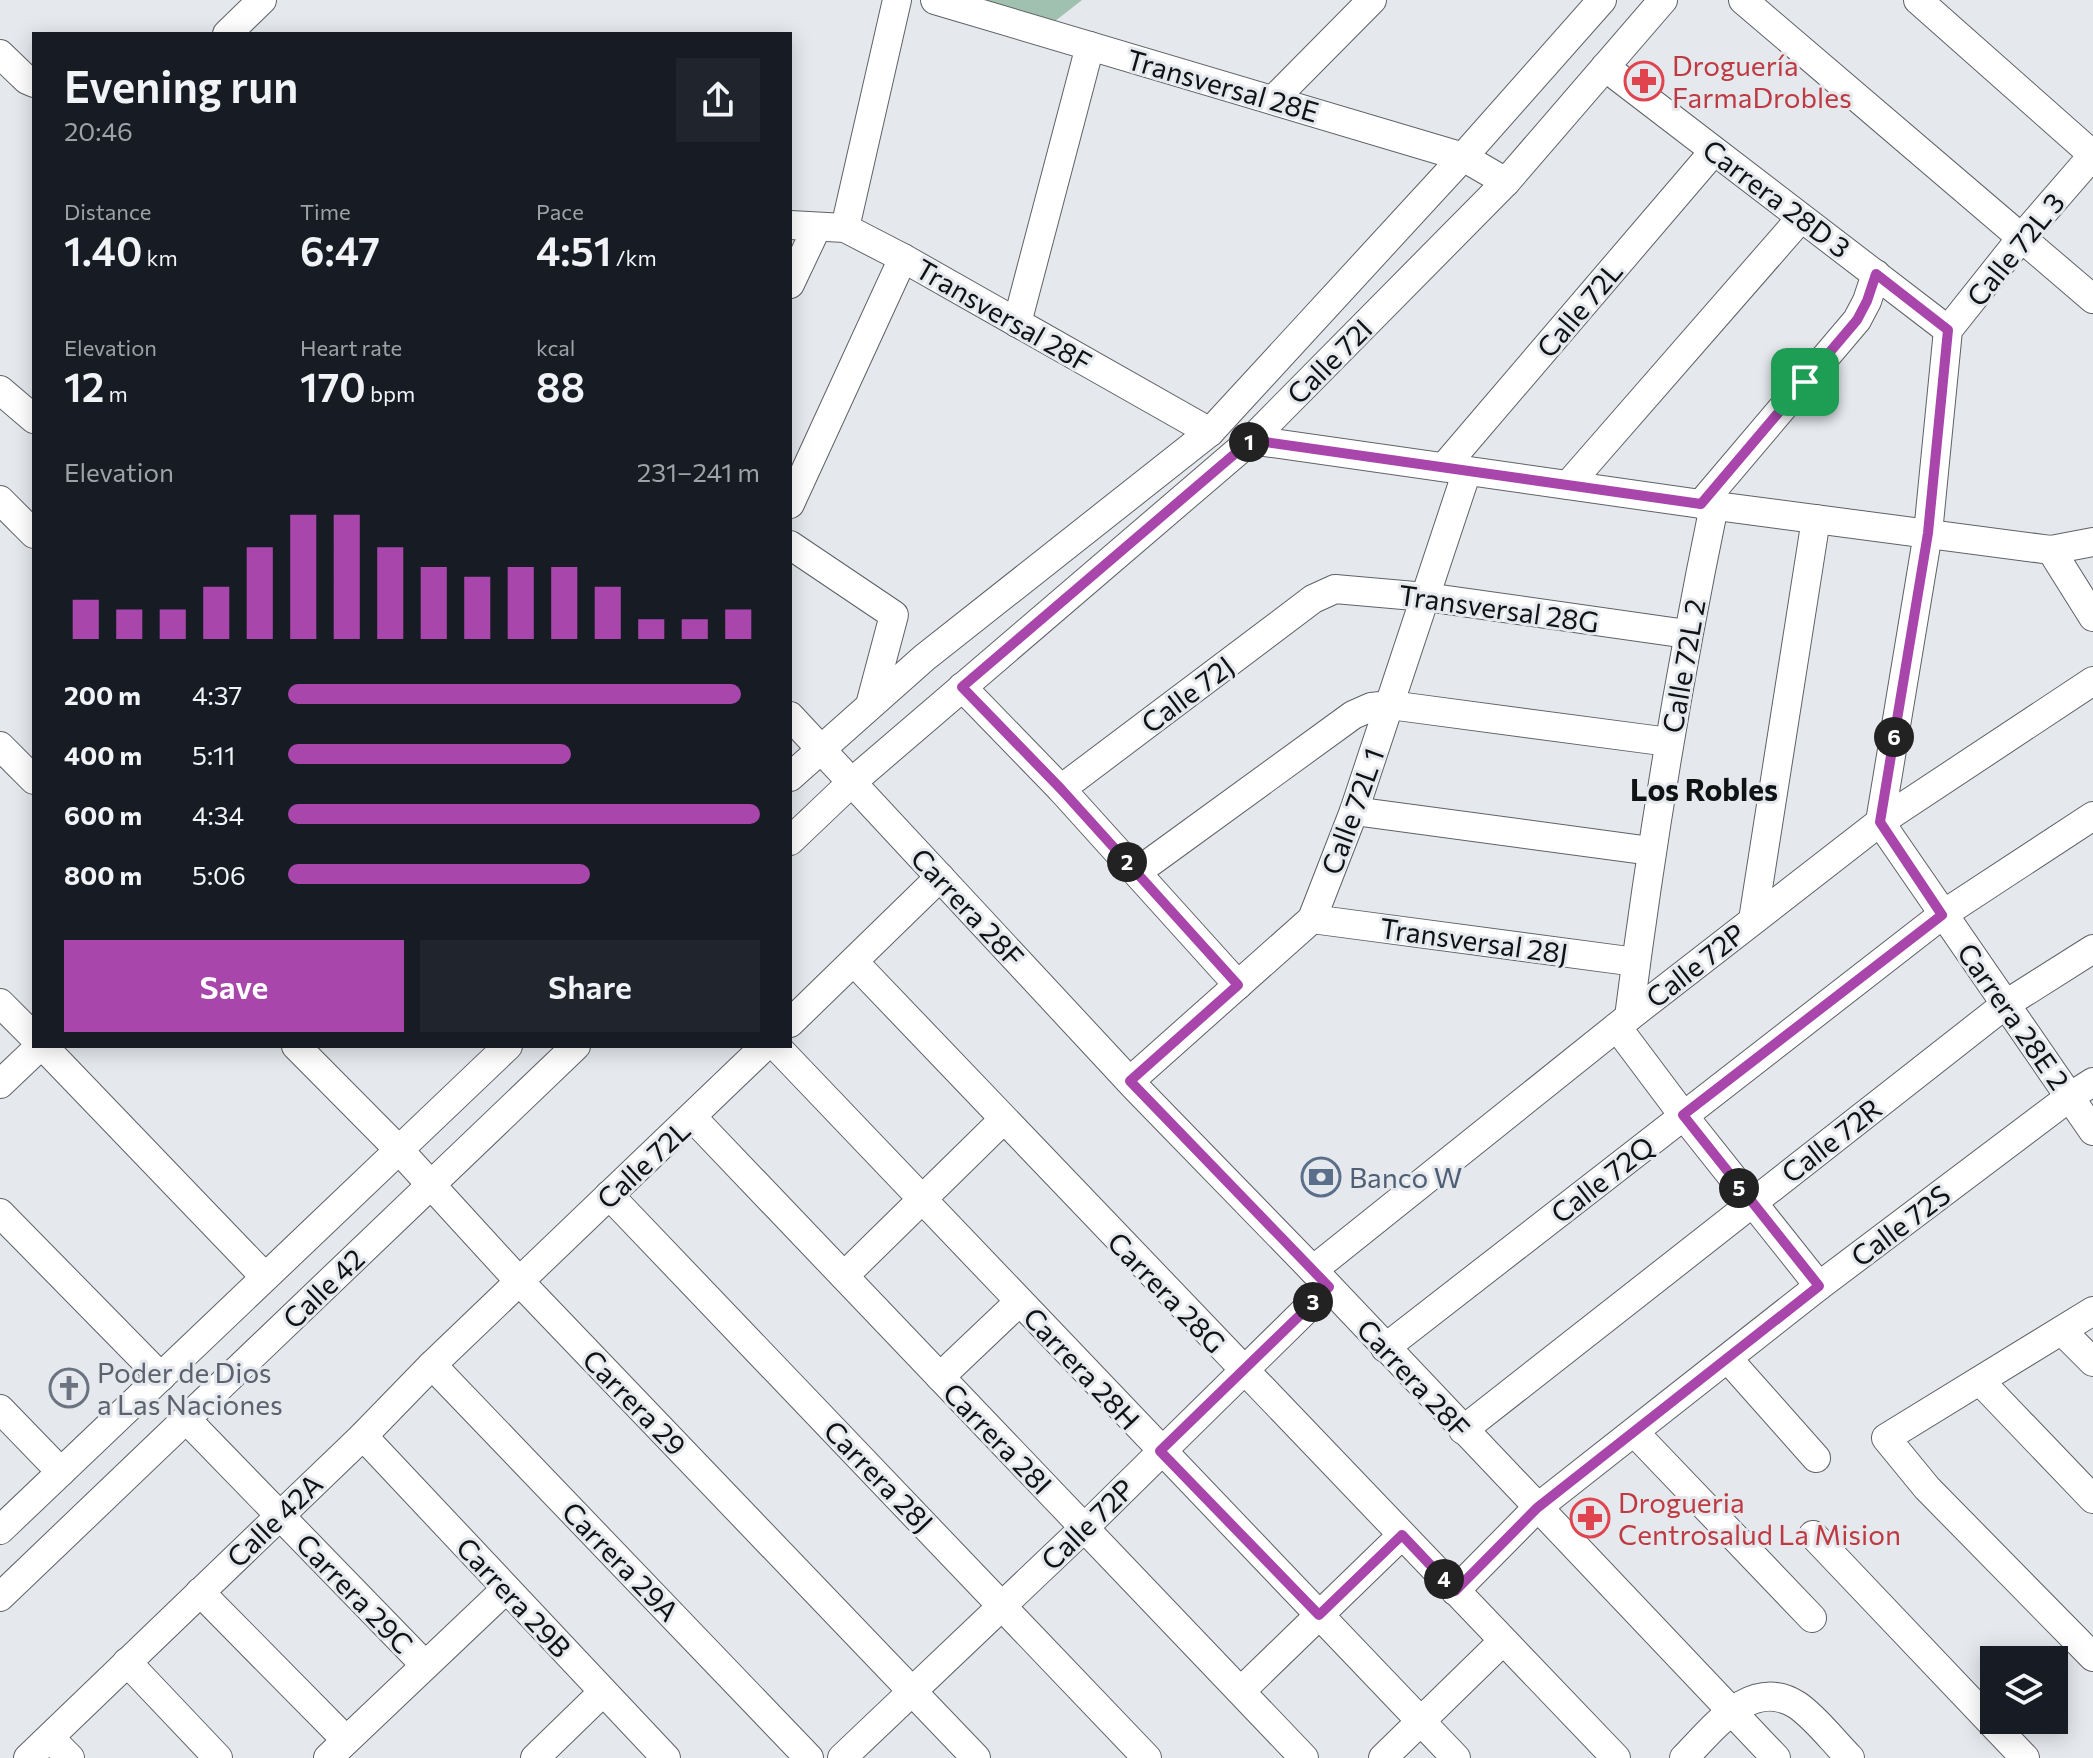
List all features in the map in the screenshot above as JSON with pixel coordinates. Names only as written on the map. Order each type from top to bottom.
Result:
[{"type":"street","points":[[229,32],[262,0]]},
{"type":"street","points":[[845,228],[897,0]]},
{"type":"street","name":"Transversal 28E","points":[[935,0],[1463,157],[1506,182]]},
{"type":"street","points":[[1273,100],[1372,0]]},
{"type":"street","name":"Calle 72I","points":[[852,782],[1251,440],[1506,182],[1663,0]]},
{"type":"street","points":[[1743,0],[2093,299]]},
{"type":"street","points":[[1918,0],[2093,155]]},
{"type":"street","name":"Calle 72I","points":[[820,749],[936,648],[1210,432],[1463,157],[1592,3]]},
{"type":"street","points":[[1017,323],[1090,46]]},
{"type":"street","points":[[0,54],[30,82]]},
{"type":"street","name":"Carrera 28D 3","points":[[1605,67],[1948,330]]},
{"type":"street","points":[[0,70],[30,82]]},
{"type":"street","name":"Calle 72L","points":[[1456,469],[1714,151]]},
{"type":"street","name":"Calle 72L 3","points":[[1880,822],[1928,533],[1948,330],[2093,155]]},
{"type":"street","points":[[1568,485],[1801,218]]},
{"type":"street","points":[[792,275],[803,226]]},
{"type":"street","name":"Transversal 28F","points":[[803,226],[845,228],[1210,432]]},
{"type":"street","points":[[792,500],[903,258]]},
{"type":"street","name":"Calle 72L 2","points":[[1623,1022],[1636,962],[1707,505],[1857,320],[1876,274]]},
{"type":"street","points":[[0,390],[32,417]]},
{"type":"street","points":[[1251,440],[2051,550],[2093,542]]},
{"type":"street","name":"Calle 72L 1","points":[[1130,1081],[1312,919],[1354,811],[1426,597],[1456,469]]},
{"type":"street","points":[[0,500],[32,532]]},
{"type":"street","points":[[1753,920],[1816,519]]},
{"type":"street","points":[[792,546],[894,615],[870,705]]},
{"type":"street","points":[[2051,550],[2093,617]]},
{"type":"street","name":"Transversal 28G","points":[[1313,599],[1335,589],[1426,597],[1687,634]]},
{"type":"street","name":"Calle 72J","points":[[1061,789],[1313,599]]},
{"type":"street","name":"Calle 72P","points":[[842,1758],[1244,1372],[1321,1278],[1623,1022],[1753,920],[1880,822],[2093,681]]},
{"type":"street","points":[[962,687],[1061,789],[1238,985]]},
{"type":"street","points":[[1137,872],[1353,715],[1371,707],[1390,705],[1669,742]]},
{"type":"street","name":"Carrera 28F","points":[[792,718],[1130,1081],[1776,1758]]},
{"type":"street","points":[[0,746],[32,778]]},
{"type":"street","points":[[792,775],[820,749]]},
{"type":"street","points":[[792,839],[852,782]]},
{"type":"street","points":[[1354,811],[1651,851]]},
{"type":"street","name":"Calle 72Q","points":[[1385,1348],[1942,915],[2093,816]]},
{"type":"street","name":"Carrera 28E 2","points":[[1880,822],[2006,1004],[2082,1089],[2093,1131]]},
{"type":"street","points":[[792,1021],[940,877]]},
{"type":"street","name":"Transversal 28J","points":[[1312,919],[1636,962]]},
{"type":"street","name":"Calle 72R","points":[[1463,1430],[2006,1004],[2093,949]]},
{"type":"street","name":"Carrera 28G","points":[[854,962],[1616,1758]]},
{"type":"street","points":[[0,1003],[32,1035]]},
{"type":"street","points":[[1623,1022],[1683,1115],[1819,1286]]},
{"type":"street","points":[[0,1084],[40,1048]]},
{"type":"street","points":[[44,1048],[265,1277]]},
{"type":"street","name":"Carrera 29","points":[[298,1048],[400,1151],[519,1281],[976,1758]]},
{"type":"street","name":"Calle 42","points":[[0,1530],[506,1048]]},
{"type":"street","name":"Calle 42","points":[[0,1597],[574,1048]]},
{"type":"street","name":"Calle 72L","points":[[519,1281],[763,1048]]},
{"type":"street","name":"Carrera 28H","points":[[778,1048],[1456,1758]]},
{"type":"street","name":"Calle 72S","points":[[1455,1591],[1537,1508],[1729,1360],[1819,1286],[2082,1089]]},
{"type":"street","name":"Carrera 28I","points":[[692,1117],[1242,1690],[1292,1754]]},
{"type":"street","points":[[844,1276],[1003,1120]]},
{"type":"street","name":"Carrera 28J","points":[[609,1195],[1147,1758]]},
{"type":"street","points":[[0,1213],[161,1377]]},
{"type":"street","name":"Calle 42A","points":[[28,1758],[60,1748],[127,1662],[363,1436],[519,1281]]},
{"type":"street","points":[[940,1377],[1019,1302]]},
{"type":"street","points":[[2093,1311],[1886,1438],[1927,1488],[2093,1657]]},
{"type":"street","points":[[2063,1332],[2093,1362]]},
{"type":"street","points":[[1729,1360],[1816,1458]]},
{"type":"street","name":"Carrera 29A","points":[[432,1365],[809,1758]]},
{"type":"street","points":[[1980,1381],[2093,1499]]},
{"type":"street","points":[[0,1409],[61,1472]]},
{"type":"street","name":"Carrera 29C","points":[[186,1419],[424,1664]]},
{"type":"street","points":[[1635,1433],[1812,1618]]},
{"type":"street","name":"Carrera 29B","points":[[363,1436],[666,1758]]},
{"type":"street","points":[[1242,1690],[1402,1535]]},
{"type":"street","points":[[1813,1535],[2025,1758]]},
{"type":"street","points":[[200,1592],[337,1749],[506,1589]]},
{"type":"street","points":[[1383,1758],[1503,1641]]},
{"type":"street","points":[[127,1662],[218,1758]]},
{"type":"street","points":[[535,1758],[603,1692]]},
{"type":"street","points":[[1684,1758],[1730,1712],[1754,1698],[1769,1696],[1798,1706],[1850,1758]]},
{"type":"green space","points":[[985,0],[1082,0],[1054,22]]},
{"type":"place","name":"Droguería FarmaDrobles","points":[[1644,81]]},
{"type":"place","name":"Banco W","points":[[1321,1177]]},
{"type":"place","name":"Poder de Dios a Las Naciones","points":[[69,1388]]},
{"type":"place","name":"Drogueria Centrosalud La Mision","points":[[1590,1518]]},
{"type":"district","name":"Los Robles","points":[[1704,788]]},
{"type":"route","points":[[1876,274],[1948,330],[1928,533],[1880,822],[1942,915],[1683,1115],[1819,1286],[1729,1360],[1537,1508],[1455,1591],[1402,1535],[1319,1615],[1160,1451],[1329,1287],[1130,1081],[1238,985],[1061,789],[962,687],[1251,440],[1701,504],[1805,382],[1857,320],[1876,274]]}]
